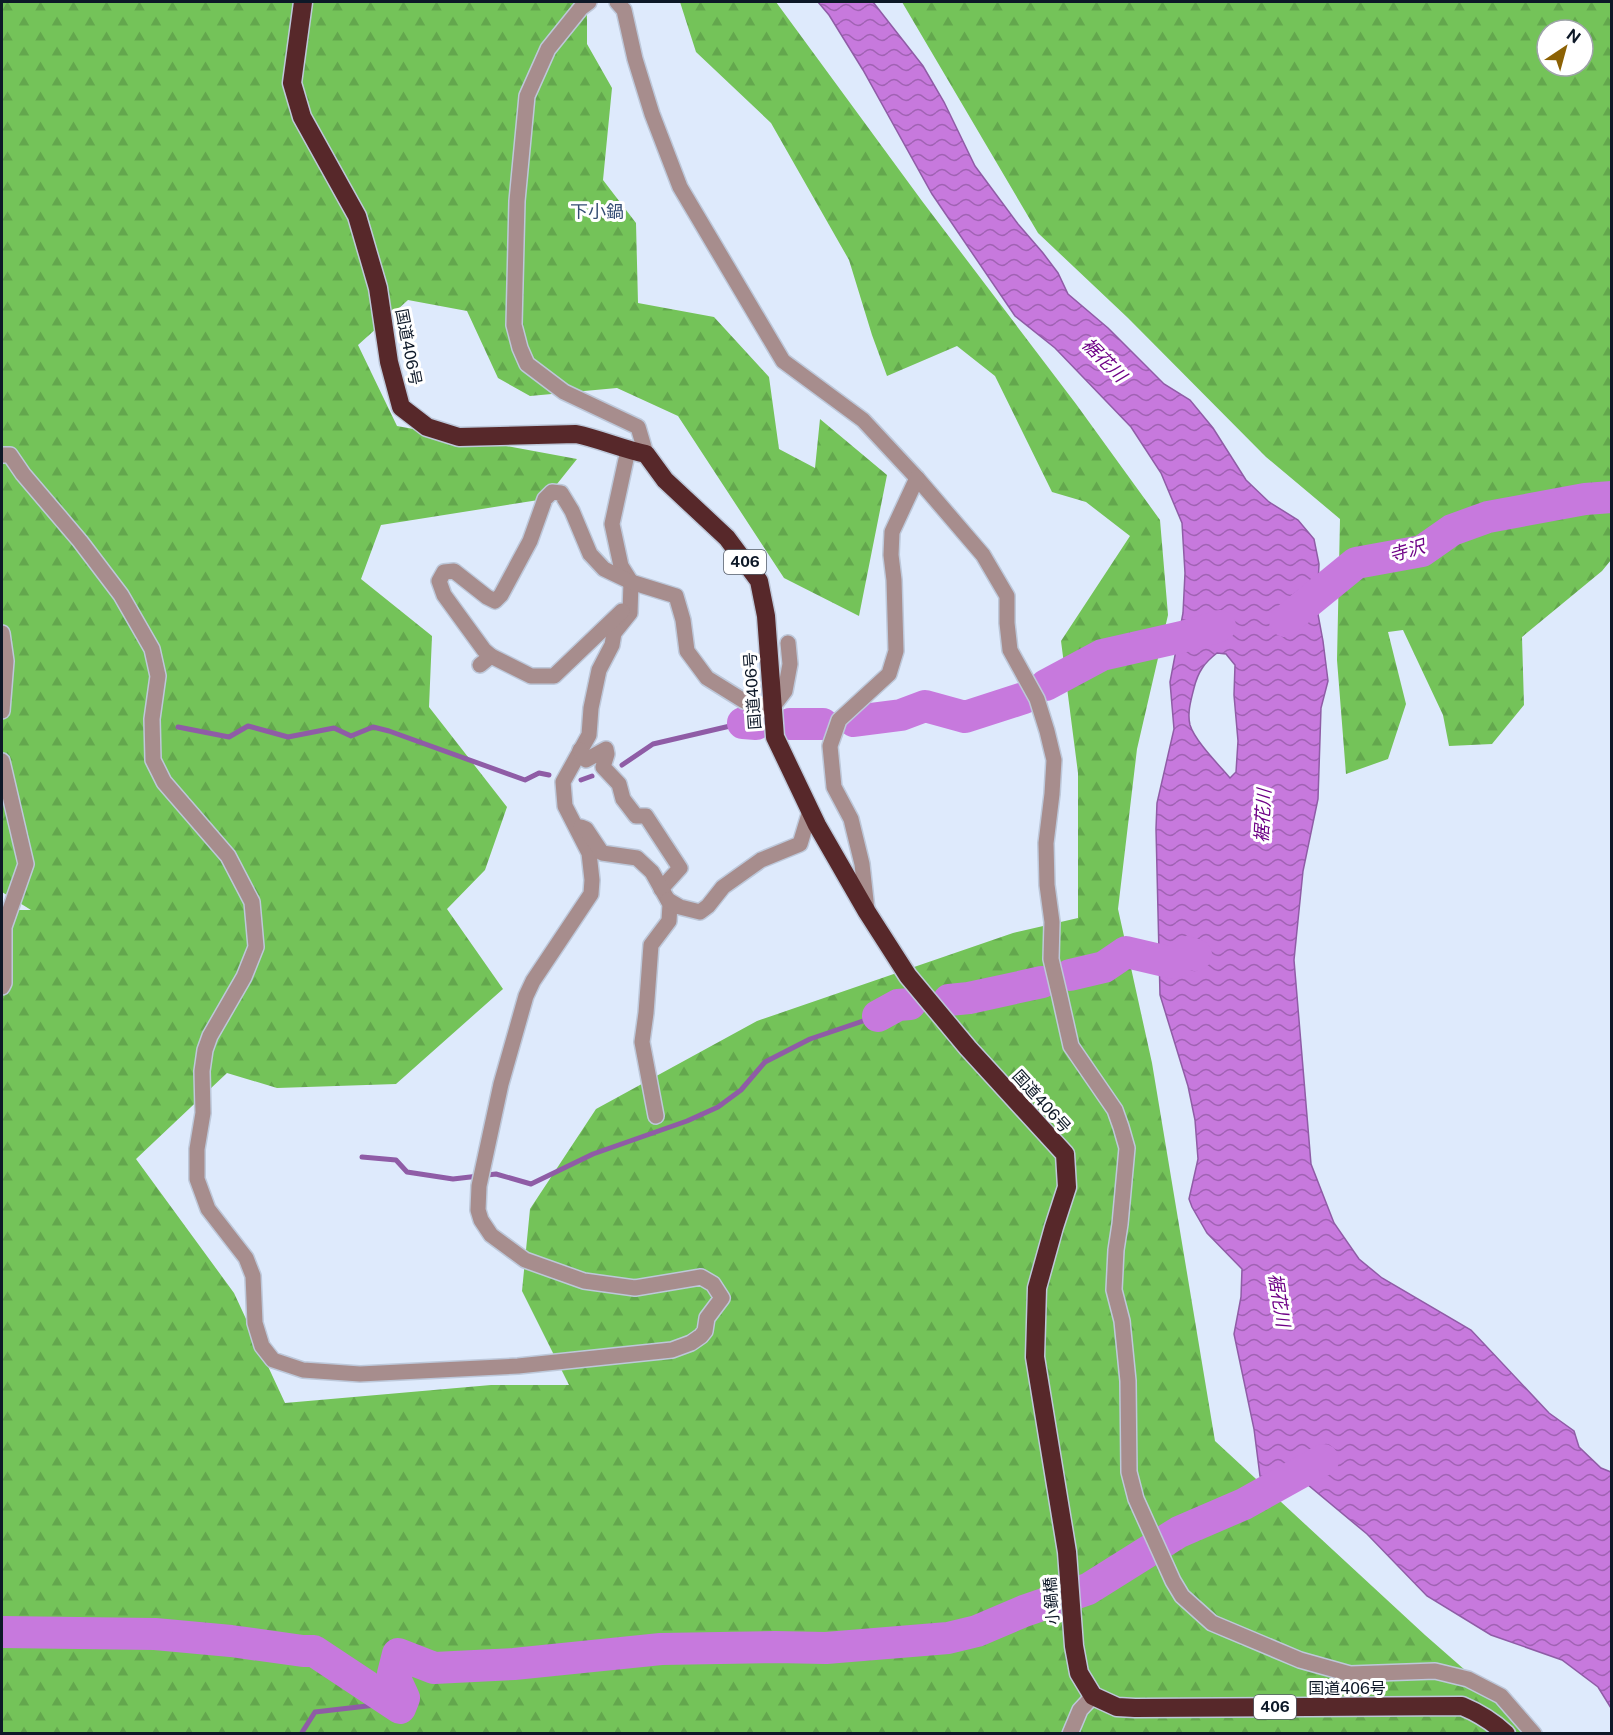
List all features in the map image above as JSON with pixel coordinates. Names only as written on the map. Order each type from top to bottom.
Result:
[{"type":"highway","name":"国道406号","points":[[303,2],[292,83],[302,117],[357,216],[378,288],[389,362],[401,407],[427,427],[459,437],[576,434],[637,452],[727,538],[759,581],[766,616],[775,737],[810,811],[867,912],[908,976],[968,1048],[1065,1154],[1067,1187],[1037,1288],[1035,1358],[1067,1552]]},
{"type":"highway","name":"小鍋橋","points":[[1067,1552],[1074,1646],[1079,1673],[1093,1696]]},
{"type":"highway","name":"国道406号","points":[[1093,1696],[1118,1707],[1136,1708],[1443,1708],[1462,1706],[1490,1720],[1506,1734]]},
{"type":"street","points":[[2,455],[10,455],[23,474],[80,541],[121,595],[152,649],[158,676],[152,719],[153,760],[164,782],[228,856],[252,902],[256,947],[244,977],[210,1036],[205,1050],[202,1071],[203,1113],[197,1149],[197,1179],[208,1209],[246,1258],[253,1276],[255,1323],[262,1347],[273,1360],[303,1370],[360,1374],[518,1366],[672,1350],[691,1343],[705,1331],[707,1318],[722,1298],[713,1284],[701,1277],[635,1288],[584,1281],[525,1260],[491,1235],[481,1220],[478,1210],[479,1186],[501,1084],[526,996],[533,981],[591,894],[589,853],[566,806],[562,782],[589,735],[591,708],[599,670],[612,645],[614,633],[630,613],[631,582],[621,566],[612,524],[637,452],[638,427],[564,392],[526,364],[513,325],[517,201],[526,96],[548,49],[581,8],[589,2]]},
{"type":"street","points":[[617,2],[624,10],[652,114],[680,187],[783,361],[863,420],[917,478],[983,555],[1007,596],[1010,650],[1037,699],[1054,760],[1046,843],[1047,885],[1052,922],[1051,958],[1071,1046],[1115,1110],[1127,1149],[1114,1290],[1122,1321],[1128,1381],[1130,1472],[1136,1499],[1173,1581],[1182,1596],[1212,1623],[1300,1660],[1350,1674],[1435,1671],[1468,1679],[1501,1696],[1534,1734]]},
{"type":"street","points":[[867,912],[862,864],[851,819],[834,787],[830,746],[839,720],[889,674],[896,651],[892,532],[917,478]]},
{"type":"street","points":[[630,603],[554,676],[531,676],[486,660],[484,650],[444,595],[439,581],[444,572],[454,571],[495,601],[501,595],[530,541],[545,499],[552,492],[561,493],[572,511],[590,554],[604,569],[631,582],[676,596],[683,620],[687,651],[707,678],[744,701],[772,708],[785,691],[790,664],[788,643]]},
{"type":"street","points":[[2,633],[6,661],[2,711]]},
{"type":"street","points":[[580,750],[586,760],[606,748],[607,754],[603,767],[619,784],[623,798],[636,816],[646,816],[680,868],[664,894]]},
{"type":"street","points":[[2,761],[26,864],[4,927],[4,983],[2,987]]},
{"type":"street","points":[[664,894],[680,907],[700,912],[708,906],[723,887],[761,860],[800,844],[810,811]]},
{"type":"street","points":[[573,822],[586,829],[602,853],[637,858],[652,872],[670,904],[669,921],[651,945],[642,1042],[656,1116]]},
{"type":"street","points":[[1070,1734],[1080,1710],[1093,1696]]},
{"type":"green space","points":[[2,2],[587,2],[587,44],[612,88],[603,180],[636,223],[638,303],[714,317],[769,377],[779,449],[815,468],[820,419],[887,475],[859,616],[784,578],[678,416],[617,388],[530,396],[498,378],[467,311],[408,300],[358,345],[397,426],[577,459],[545,499],[381,525],[361,579],[432,636],[429,707],[507,807],[485,870],[447,909],[503,989],[396,1084],[277,1088],[227,1073],[136,1159],[234,1293],[285,1403],[491,1385],[569,1385],[522,1291],[530,1209],[596,1109],[757,1021],[1013,933],[1078,918],[1078,773],[1061,641],[1130,536],[1086,502],[1052,492],[995,376],[957,346],[887,376],[849,260],[771,123],[696,52],[680,2],[776,2],[1160,520],[1168,615],[1137,749],[1118,909],[1152,1063],[1215,1441],[1425,1635],[1537,1733],[2,1733],[2,910],[31,910],[2,892]]},
{"type":"green space","points":[[902,2],[1611,2],[1611,560],[1602,571],[1522,637],[1524,705],[1492,744],[1449,746],[1443,715],[1403,630],[1388,632],[1406,704],[1388,759],[1346,774],[1337,660],[1340,519],[1266,457],[1128,318],[1038,233]]},
{"type":"water","name":"裾花川","points":[[818,2],[873,2],[923,66],[944,102],[975,166],[1058,273],[1068,294],[1108,328],[1164,384],[1190,400],[1213,428],[1246,480],[1269,502],[1298,520],[1314,539],[1319,564],[1317,609],[1328,681],[1321,708],[1318,799],[1303,871],[1294,960],[1311,1164],[1334,1223],[1359,1259],[1382,1278],[1471,1330],[1549,1413],[1574,1431],[1579,1447],[1601,1468],[1611,1472],[1611,1708],[1598,1687],[1562,1660],[1491,1635],[1427,1596],[1367,1534],[1308,1485],[1260,1476],[1254,1429],[1234,1334],[1241,1297],[1242,1269],[1207,1233],[1189,1199],[1198,1159],[1195,1120],[1188,1086],[1160,995],[1157,803],[1174,729],[1170,682],[1183,613],[1185,573],[1182,523],[1161,473],[1131,427],[1055,348],[1015,316],[932,194],[863,70],[829,15]],"holes":[[[1217,653],[1226,654],[1235,665],[1234,695],[1238,741],[1236,772],[1230,778],[1197,738],[1190,725],[1189,716],[1194,688],[1202,668]]]},
{"type":"waterway","name":"寺沢","points":[[1285,621],[1356,563],[1422,551],[1452,530],[1488,517],[1585,499],[1612,497]]},
{"type":"waterway","points":[[1046,685],[1102,655],[1220,626]]},
{"type":"waterway","points":[[854,721],[901,715],[925,706],[965,717],[1024,698]]},
{"type":"waterway","points":[[622,765],[653,744],[743,723]]},
{"type":"waterway","points":[[743,723],[756,724]]},
{"type":"waterway","points":[[790,724],[823,724]]},
{"type":"waterway","points":[[178,727],[229,737],[248,726],[288,737],[334,728],[351,736],[373,727],[525,780],[539,773],[549,775]]},
{"type":"waterway","points":[[581,780],[592,776]]},
{"type":"waterway","points":[[1070,975],[1104,967],[1126,952],[1173,963],[1187,952],[1196,955]]},
{"type":"waterway","points":[[949,1000],[969,998],[1042,982]]},
{"type":"waterway","points":[[878,1016],[898,1005],[910,1004]]},
{"type":"waterway","points":[[362,1157],[396,1160],[407,1172],[453,1179],[496,1174],[531,1184],[593,1154],[687,1121],[718,1107],[741,1090],[765,1062],[810,1039],[878,1016]]},
{"type":"waterway","points":[[2,1632],[155,1634],[314,1651],[400,1708],[404,1698],[393,1674],[398,1654],[434,1668],[514,1664],[661,1649],[826,1648],[948,1638],[977,1631],[1024,1611],[1088,1589],[1179,1532],[1244,1504],[1323,1460]]},
{"type":"waterway","points":[[301,1734],[315,1712],[393,1703]]},
{"type":"district","name":"下小鍋","points":[[597,212]]}]
